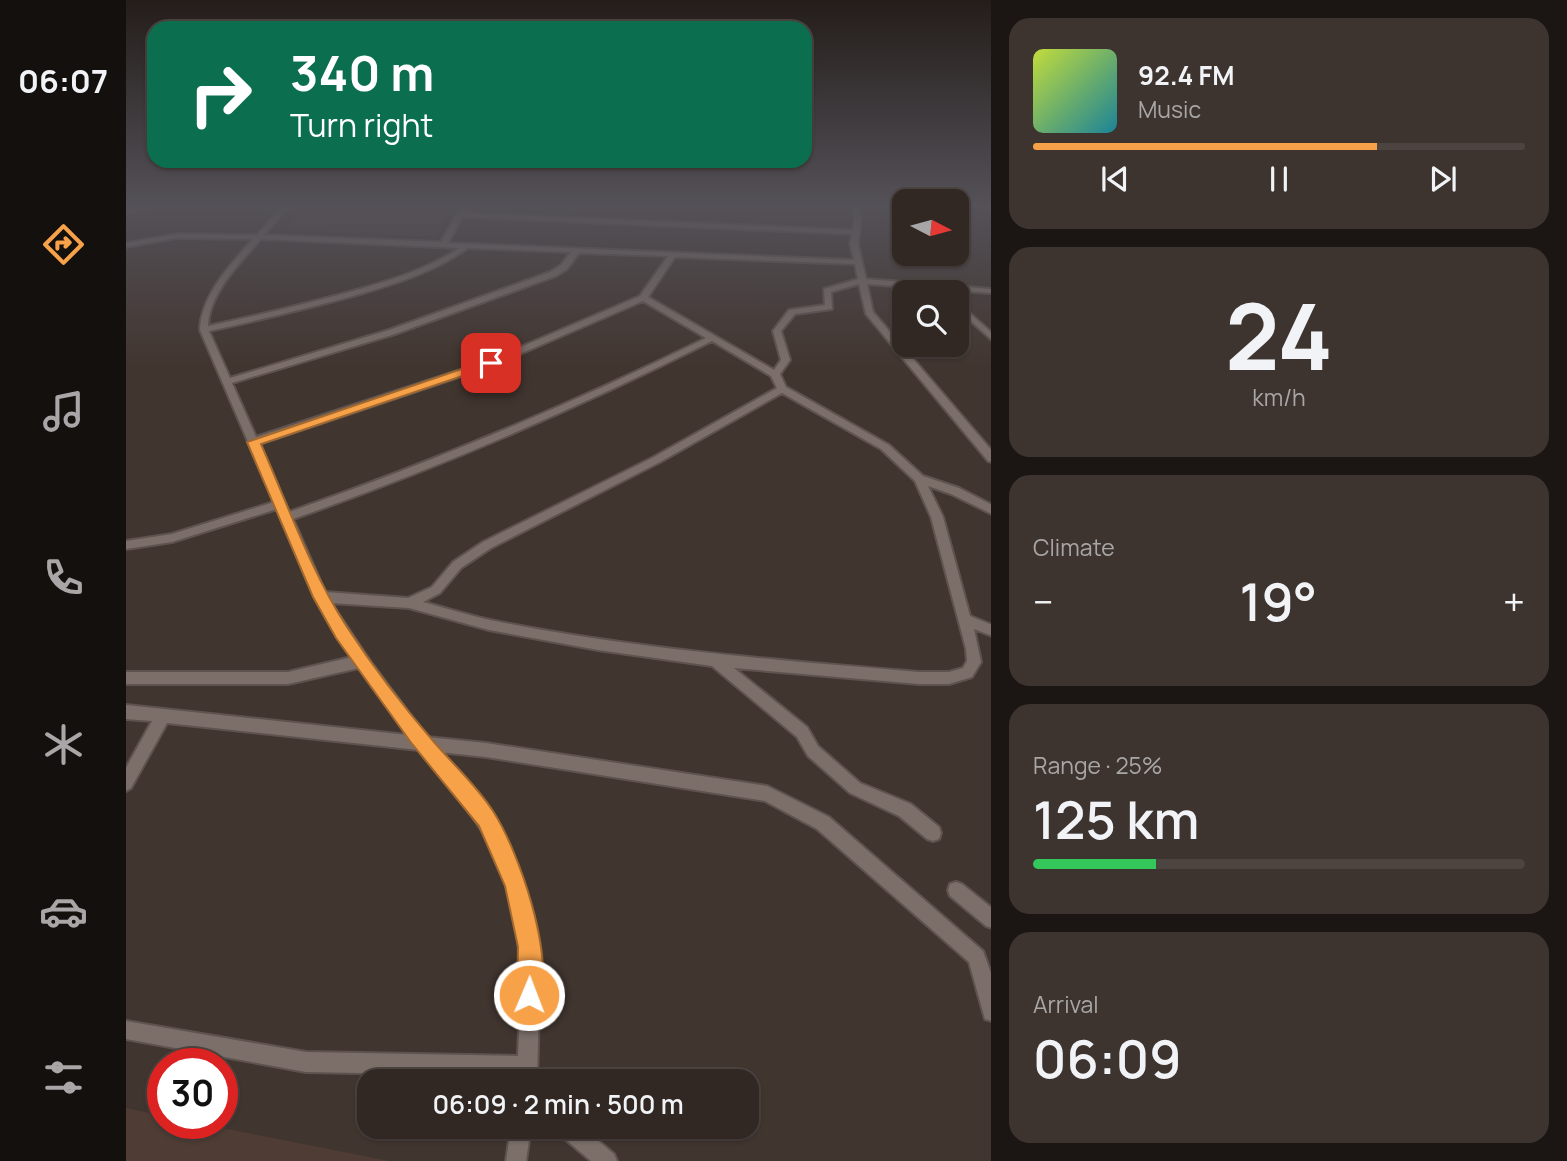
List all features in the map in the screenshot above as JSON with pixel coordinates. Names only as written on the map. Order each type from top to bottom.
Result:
[{"type":"street","points":[[245,258],[211,299],[201,321],[204,331],[321,597],[362,661],[423,744],[486,818],[516,885],[530,947],[528,1069]]},
{"type":"street","points":[[204,331],[411,274],[452,258]]},
{"type":"street","points":[[227,382],[468,306],[553,274],[564,267],[571,258]]},
{"type":"street","points":[[253,442],[491,363],[643,298],[670,258]]},
{"type":"street","points":[[770,258],[859,262]]},
{"type":"street","points":[[858,258],[865,303],[876,321],[894,339],[919,376],[991,459]]},
{"type":"street","points":[[775,374],[786,360],[777,331],[792,312],[829,307],[825,298],[827,291],[861,281],[892,284]]},
{"type":"street","points":[[969,291],[991,291]]},
{"type":"street","points":[[321,597],[409,603],[489,625],[715,661],[949,678],[967,673],[974,662],[966,620],[937,517],[919,480],[885,447],[782,389],[775,374],[643,298]]},
{"type":"street","points":[[969,316],[991,338]]},
{"type":"street","points":[[287,517],[516,432],[712,338]]},
{"type":"street","points":[[409,603],[436,590],[457,565],[487,545],[644,467],[782,389]]},
{"type":"street","points":[[919,480],[955,491],[991,510]]},
{"type":"street","points":[[126,545],[172,538],[281,504]]},
{"type":"street","points":[[966,620],[991,631]]},
{"type":"street","points":[[126,678],[288,678],[362,661]]},
{"type":"street","points":[[715,661],[802,732],[813,751],[855,789],[905,810],[933,833]]},
{"type":"street","points":[[126,712],[486,750],[766,794],[823,823],[977,957],[991,1012]]},
{"type":"street","points":[[126,783],[163,716]]},
{"type":"street","points":[[956,890],[991,919]]},
{"type":"street","points":[[126,1030],[306,1062],[436,1069]]},
{"type":"street","points":[[516,1161],[520,1139]]},
{"type":"street","points":[[580,1139],[607,1161]]},
{"type":"shaded area","points":[[126,1108],[147,1113],[147,1139],[238,1139],[238,1131],[389,1161],[126,1161]]},
{"type":"route","points":[[491,363],[253,442],[321,597],[342,633],[418,738],[486,818],[516,885],[530,947],[529,995]]}]
